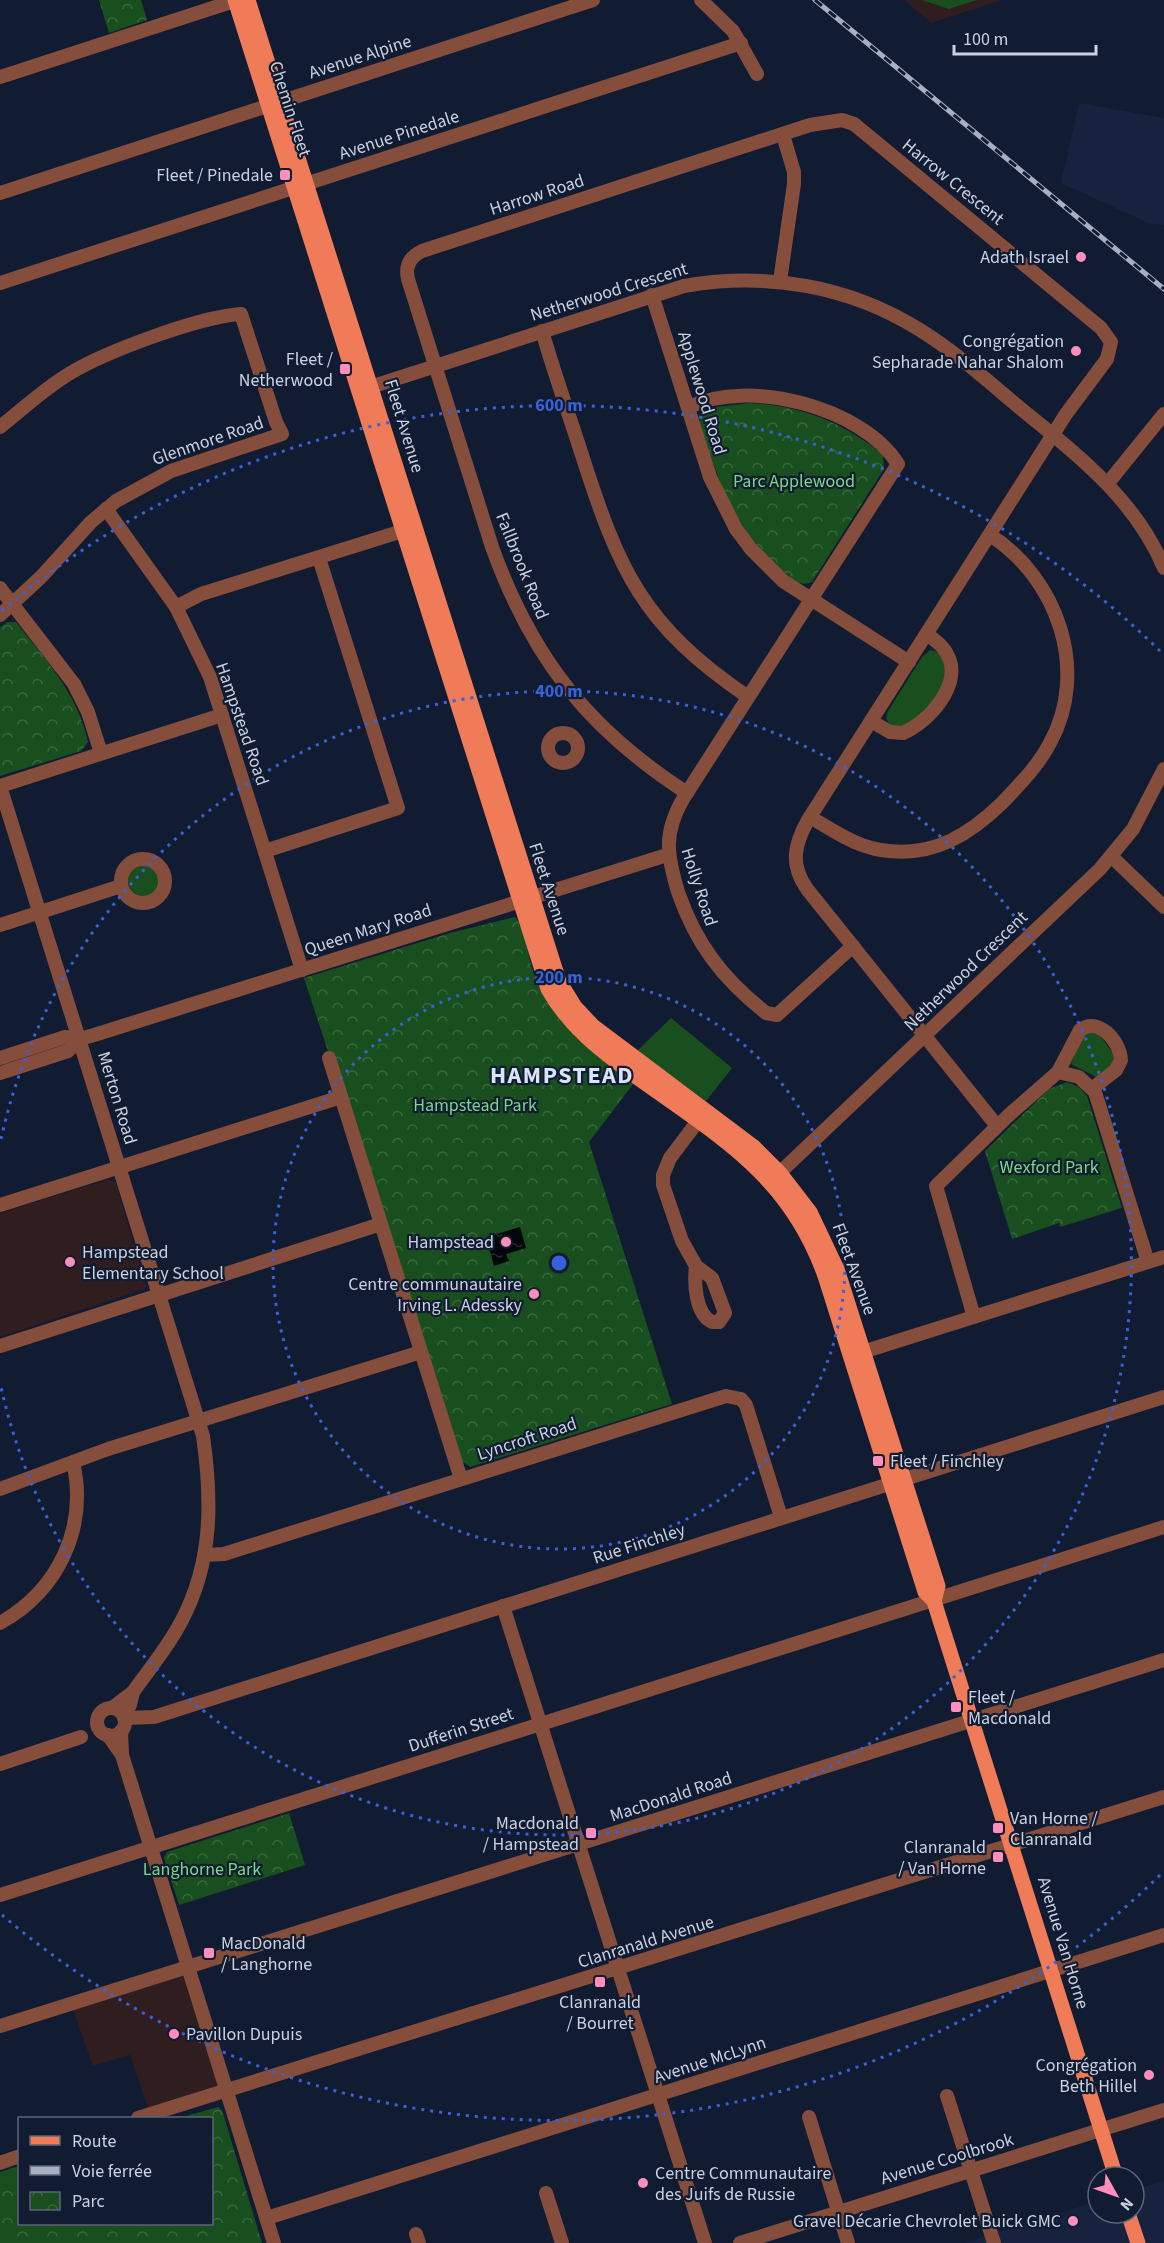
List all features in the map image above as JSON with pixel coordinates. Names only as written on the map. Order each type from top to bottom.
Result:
[{"type":"main road","name":"Chemin Fleet","points":[[235,0],[275,104]]},
{"type":"main road","name":"Chemin Fleet","points":[[248,0],[275,104],[313,228]]},
{"type":"main road","name":"Fleet Avenue","points":[[313,228],[525,899],[548,989],[564,1014],[590,1041],[702,1116],[776,1177],[815,1250],[857,1354],[897,1481],[925,1592],[934,1601],[972,1721]]},
{"type":"main road","name":"Avenue Van Horne","points":[[972,1721],[1112,2165]]},
{"type":"main road","points":[[1132,2225],[1138,2243]]},
{"type":"street","points":[[0,77],[235,0]]},
{"type":"street","name":"Avenue Alpine","points":[[0,193],[593,0]]},
{"type":"street","points":[[701,0],[722,19],[741,43],[757,74]]},
{"type":"street","name":"Avenue Pinedale","points":[[0,283],[741,43]]},
{"type":"street","name":"Harrow Crescent","points":[[783,135],[830,120],[842,120],[854,124],[1108,334],[1112,350],[1053,435],[810,817],[796,846],[797,872],[807,889],[997,1126]]},
{"type":"street","points":[[780,281],[794,178],[783,135]]},
{"type":"street","name":"Harrow Road","points":[[434,365],[408,279],[407,267],[417,253],[783,135]]},
{"type":"street","name":"Netherwood Crescent","points":[[365,389],[684,286],[720,281],[780,281],[844,295],[898,318],[941,344],[1053,435],[1108,483],[1147,533],[1164,568]]},
{"type":"street","name":"Applewood Road","points":[[652,295],[710,477],[736,529],[768,567],[811,599],[909,662]]},
{"type":"street","name":"Glenmore Road","points":[[0,427],[61,379],[96,359],[170,332],[241,314],[282,434],[171,471],[130,492],[106,509],[0,615]]},
{"type":"street","points":[[542,331],[605,528],[627,575],[648,607],[679,644],[706,668],[748,697]]},
{"type":"street","name":"Fallbrook Road","points":[[434,365],[507,590],[538,649],[574,698],[594,720],[642,762],[687,793]]},
{"type":"street","name":"Holly Road","points":[[689,407],[716,398],[755,397],[785,400],[841,418],[875,439],[891,454],[898,465],[687,793],[673,821],[668,855],[685,913],[699,942],[716,964],[765,1013],[777,1015],[853,945]]},
{"type":"street","points":[[1108,483],[1164,414]]},
{"type":"street","name":"Hampstead Road","points":[[106,509],[176,607],[203,661],[266,851],[302,970]]},
{"type":"street","points":[[176,607],[201,594],[409,529]]},
{"type":"street","points":[[810,817],[866,847],[902,852],[938,847],[971,830],[992,812],[1025,779],[1042,756],[1057,726],[1065,697],[1066,660],[1062,630],[1053,605],[1035,577],[1014,552],[990,535]]},
{"type":"street","points":[[266,851],[398,808],[319,558]]},
{"type":"street","points":[[0,588],[74,684],[88,712],[101,753]]},
{"type":"street","points":[[871,721],[890,732],[903,733],[934,709],[947,692],[952,673],[948,655],[927,634]]},
{"type":"street","points":[[0,786],[222,715]]},
{"type":"street","points":[[575,738],[594,720]]},
{"type":"street","name":"Netherwood Crescent","points":[[776,1177],[1111,856],[1138,821],[1164,769]]},
{"type":"street","name":"Merton Road","points":[[0,786],[200,1422],[210,1487],[204,1555],[192,1597],[182,1620],[134,1692],[130,1705],[113,1723]]},
{"type":"street","name":"Queen Mary Road","points":[[0,1058],[65,1037],[80,1039],[668,855]]},
{"type":"street","points":[[1111,856],[1164,907]]},
{"type":"street","points":[[0,925],[121,886]]},
{"type":"street","points":[[974,1317],[936,1186],[997,1126],[1058,1072],[1080,1030],[1085,1026],[1097,1025],[1118,1049],[1121,1060],[1116,1070],[1093,1088]]},
{"type":"street","name":"Queen Mary Road","points":[[0,1073],[68,1051],[80,1039]]},
{"type":"street","points":[[329,1058],[461,1479]]},
{"type":"street","points":[[1058,1072],[1079,1077],[1093,1088],[1148,1262]]},
{"type":"street","points":[[0,1205],[340,1097]]},
{"type":"street","points":[[696,1266],[682,1241],[663,1175],[670,1158],[702,1116]]},
{"type":"street","points":[[0,1346],[381,1224]]},
{"type":"street","points":[[857,1354],[1164,1257]]},
{"type":"street","points":[[0,1490],[73,1462],[421,1352]]},
{"type":"street","name":"Lyncroft Road","points":[[204,1555],[224,1554],[720,1397],[734,1396],[746,1405],[781,1517]]},
{"type":"street","name":"Rue Finchley","points":[[113,1723],[154,1718],[1164,1396]]},
{"type":"street","points":[[0,1623],[16,1613],[41,1591],[64,1557],[78,1506],[73,1462]]},
{"type":"street","name":"Dufferin Street","points":[[0,1895],[1164,1527]]},
{"type":"street","points":[[503,1606],[705,2243]]},
{"type":"street","name":"MacDonald Road","points":[[0,2026],[1164,1660]]},
{"type":"street","points":[[0,1764],[81,1737],[113,1723],[274,2243]]},
{"type":"street","name":"Clanranald Avenue","points":[[141,2117],[1164,1797]]},
{"type":"street","name":"Avenue McLynn","points":[[267,2218],[1164,1935]]},
{"type":"street","points":[[947,2096],[994,2243]]},
{"type":"street","name":"Avenue Coolbrook","points":[[740,2243],[1164,2110]]},
{"type":"street","points":[[809,2117],[848,2243]]},
{"type":"street","points":[[0,2163],[18,2157]]},
{"type":"street","points":[[546,2193],[562,2243]]},
{"type":"shaded area","points":[[904,0],[1002,0],[931,23]]},
{"type":"shaded area","points":[[1079,103],[1164,118],[1164,225],[1148,223],[1061,183]]},
{"type":"shaded area","name":"Hampstead Elementary School","points":[[109,1179],[116,1183],[147,1288],[0,1337],[0,1213]]},
{"type":"shaded area","points":[[189,1966],[227,2091],[150,2114],[130,2055],[93,2066],[71,2004]]},
{"type":"shaded area","points":[[1164,2181],[1164,2243],[964,2243],[1086,2205],[1086,2225],[1146,2225],[1146,2186]]},
{"type":"green space","points":[[99,0],[141,0],[147,20],[109,33]]},
{"type":"green space","points":[[922,0],[977,0],[949,9]]},
{"type":"green space","name":"Parc Applewood","points":[[750,403],[787,408],[821,418],[853,433],[883,455],[884,469],[812,582],[797,582],[768,558],[741,524],[714,465],[700,423],[701,416],[707,408]]},
{"type":"green space","points":[[8,622],[16,622],[59,678],[77,708],[88,742],[81,751],[0,776],[0,627]]},
{"type":"green space","points":[[930,650],[939,653],[944,661],[945,671],[940,689],[929,705],[904,728],[890,725],[886,718],[888,711],[922,657]]},
{"type":"green space","points":[[144,864],[156,868],[160,880],[156,892],[144,896],[132,892],[128,880],[132,868]]},
{"type":"green space","name":"Hampstead Park","points":[[515,917],[525,938],[536,979],[554,1011],[577,1037],[634,1083],[589,1142],[672,1404],[470,1467],[462,1461],[304,978],[450,933]]},
{"type":"green space","points":[[671,1018],[732,1068],[706,1101],[637,1051]]},
{"type":"green space","points":[[1085,1032],[1098,1033],[1115,1056],[1113,1065],[1096,1077],[1071,1064]]},
{"type":"green space","name":"Wexford Park","points":[[1067,1082],[1079,1087],[1087,1096],[1122,1208],[1060,1227],[1059,1223],[1012,1239],[985,1151],[1049,1089]]},
{"type":"green space","name":"Langhorne Park","points":[[289,1813],[305,1865],[179,1905],[164,1858],[167,1852]]},
{"type":"green space","points":[[218,2107],[222,2110],[262,2243],[0,2243],[0,2172],[18,2166],[18,2225],[213,2225],[213,2117],[183,2117]]},
{"type":"water","name":"Hampstead","points":[[520,1227],[526,1248],[506,1254],[509,1261],[494,1266],[486,1237]]},
{"type":"railway","points":[[815,0],[1164,289]]},
{"type":"place","name":"Fleet / Pinedale","points":[[285,175]]},
{"type":"place","name":"Adath Israel","points":[[1081,257]]},
{"type":"place","name":"Congrégation Sepharade Nahar Shalom","points":[[1076,351]]},
{"type":"place","name":"Fleet / Netherwood","points":[[345,369]]},
{"type":"place","name":"Hampstead","points":[[506,1242]]},
{"type":"place","name":"Hampstead Elementary School","points":[[70,1262]]},
{"type":"place","name":"Centre communautaire Irving L. Adessky","points":[[534,1294]]},
{"type":"place","name":"Fleet / Finchley","points":[[878,1461]]},
{"type":"place","name":"Fleet / Macdonald","points":[[956,1707]]},
{"type":"place","name":"Van Horne / Clanranald","points":[[998,1828]]},
{"type":"place","name":"Macdonald / Hampstead","points":[[591,1833]]},
{"type":"place","name":"Clanranald / Van Horne","points":[[998,1857]]},
{"type":"place","name":"MacDonald / Langhorne","points":[[209,1953]]},
{"type":"place","name":"Clanranald / Bourret","points":[[600,1982]]},
{"type":"place","name":"Pavillon Dupuis","points":[[174,2034]]},
{"type":"place","name":"Congrégation Beth Hillel","points":[[1149,2075]]},
{"type":"place","name":"Centre Communautaire des Juifs de Russie","points":[[643,2183]]},
{"type":"place","name":"Gravel Décarie Chevrolet Buick GMC","points":[[1073,2221]]},
{"type":"district","name":"HAMPSTEAD","points":[[562,1075]]}]
